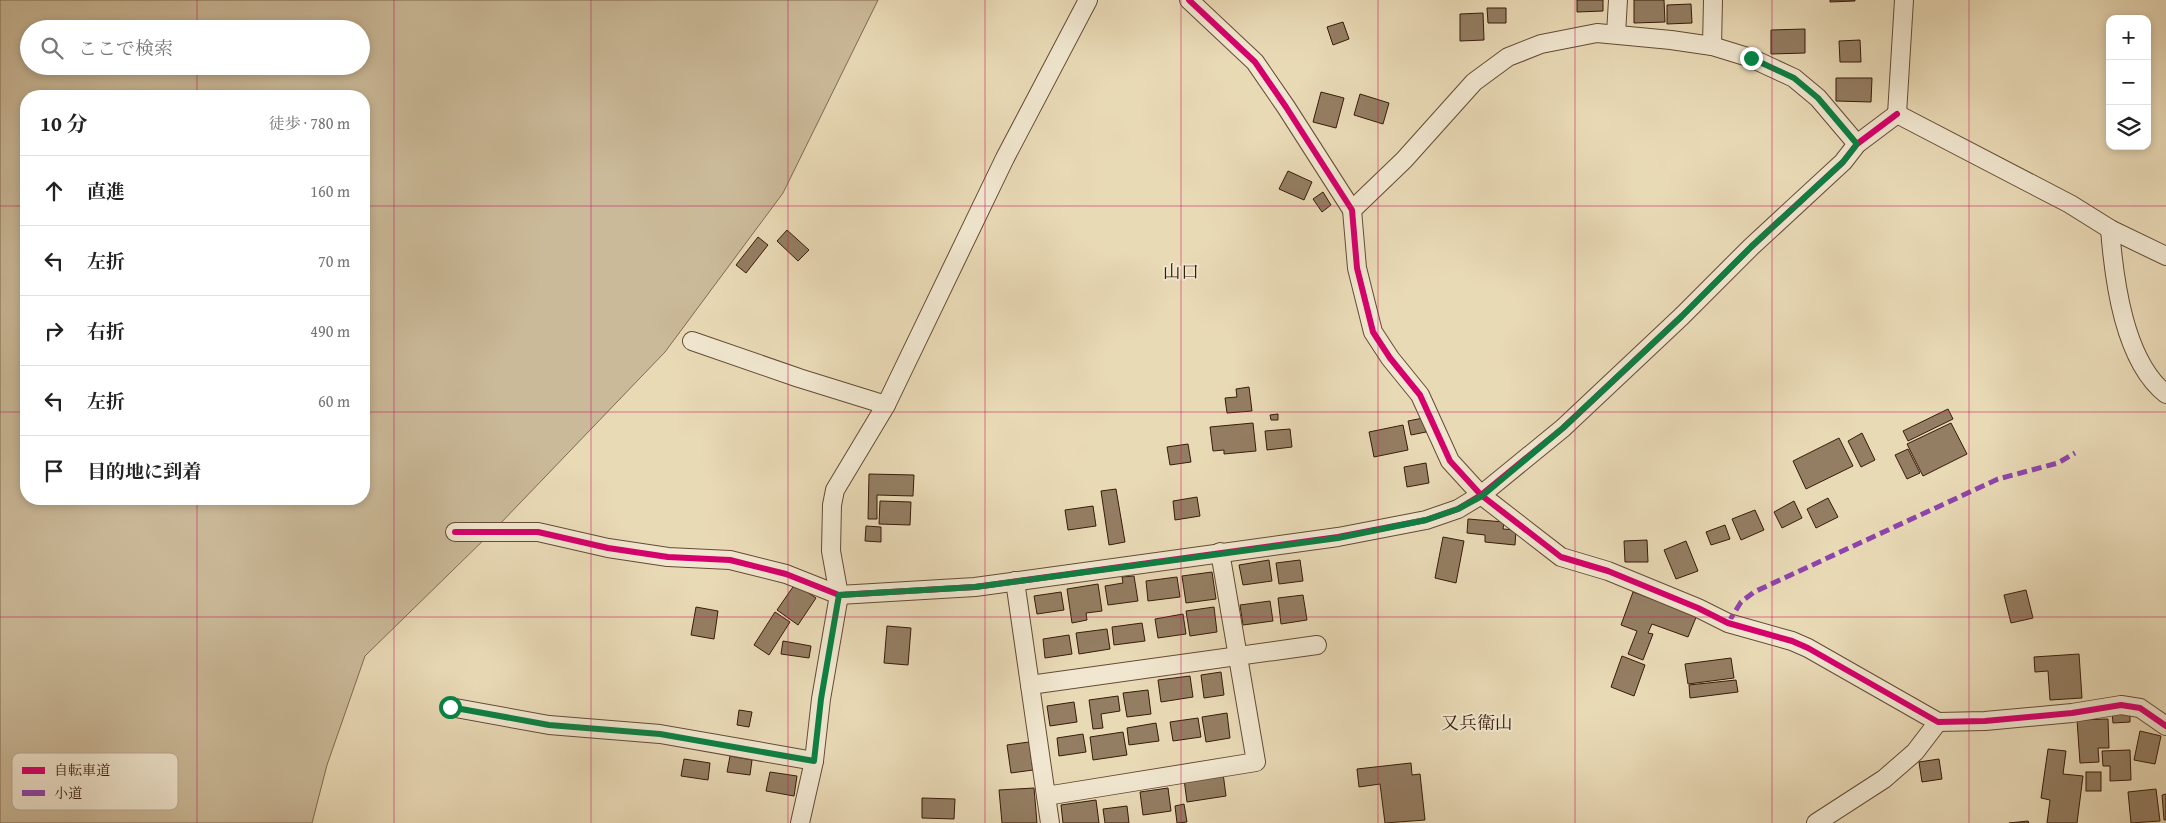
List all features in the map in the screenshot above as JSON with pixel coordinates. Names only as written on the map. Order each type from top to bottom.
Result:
[{"type":"street","points":[[800,823],[814,761],[821,699],[839,595],[831,551],[832,505],[835,490],[886,405],[1005,158],[1088,0]]},
{"type":"street","points":[[1189,0],[1255,62],[1352,210],[1357,268],[1373,332],[1390,358],[1420,395],[1450,460],[1482,496],[1561,557],[1608,571],[1698,608],[1728,623],[1792,641],[1808,648],[1938,722],[1985,721],[2072,713],[2121,705],[2140,708],[2166,726]]},
{"type":"street","points":[[1616,34],[1618,0]]},
{"type":"street","points":[[1712,46],[1713,0]]},
{"type":"street","points":[[455,532],[538,532],[608,548],[668,557],[730,560],[786,574],[839,595],[966,588],[1220,552],[1338,538],[1418,522],[1458,509],[1482,496],[1563,428],[1682,316],[1751,247],[1843,162],[1857,144],[1897,114],[1904,0]]},
{"type":"street","points":[[1352,210],[1404,160],[1474,82],[1508,57],[1541,44],[1596,33],[1712,46],[1751,58],[1794,78],[1818,98],[1857,144]]},
{"type":"street","points":[[1897,114],[2070,204],[2110,229],[2166,256]]},
{"type":"street","points":[[2110,229],[2112,256],[2129,340],[2139,361],[2166,394]]},
{"type":"street","points":[[692,341],[798,378],[886,405]]},
{"type":"street","points":[[1046,796],[1256,762],[1220,552]]},
{"type":"street","points":[[1015,581],[1050,823]]},
{"type":"street","points":[[1030,685],[1317,645]]},
{"type":"street","points":[[450,707],[549,725],[660,734],[814,761]]},
{"type":"street","points":[[1816,823],[1884,779],[1915,752],[1938,722]]},
{"type":"shaded area","points":[[0,0],[878,0],[783,193],[665,352],[496,528],[365,656],[327,765],[312,823],[0,823]]},
{"type":"building","points":[[1577,0],[1603,0],[1603,11],[1577,12]]},
{"type":"building","points":[[1634,0],[1664,0],[1665,22],[1634,23]]},
{"type":"building","points":[[1830,0],[1855,0],[1855,1],[1830,2]]},
{"type":"building","points":[[1691,4],[1692,23],[1667,24],[1667,5]]},
{"type":"building","points":[[1487,8],[1506,8],[1506,23],[1488,23]]},
{"type":"building","points":[[1483,13],[1484,40],[1460,41],[1460,14]]},
{"type":"building","points":[[1343,22],[1349,39],[1333,45],[1327,27]]},
{"type":"building","points":[[1805,29],[1805,53],[1771,54],[1771,30]]},
{"type":"building","points":[[1860,40],[1861,62],[1840,62],[1839,41]]},
{"type":"building","points":[[1836,78],[1872,78],[1871,102],[1836,101]]},
{"type":"building","points":[[1321,92],[1344,98],[1336,128],[1313,122]]},
{"type":"building","points":[[1360,94],[1389,103],[1383,124],[1354,115]]},
{"type":"building","points":[[1288,171],[1312,182],[1304,200],[1279,189]]},
{"type":"building","points":[[1323,192],[1331,205],[1322,212],[1313,199]]},
{"type":"building","points":[[787,230],[809,250],[798,261],[777,241]]},
{"type":"building","points":[[758,237],[768,245],[746,273],[736,265]]},
{"type":"building","points":[[1249,387],[1252,411],[1227,413],[1225,398],[1237,397],[1236,389]]},
{"type":"building","points":[[1948,409],[1953,419],[1908,441],[1903,431]]},
{"type":"building","points":[[1278,414],[1278,420],[1271,420],[1270,415]]},
{"type":"building","points":[[1423,418],[1426,432],[1411,435],[1408,421]]},
{"type":"building","points":[[1253,423],[1256,451],[1224,454],[1224,450],[1213,451],[1210,427]]},
{"type":"building","points":[[1951,423],[1967,454],[1923,476],[1907,444]]},
{"type":"building","points":[[1403,425],[1408,450],[1374,457],[1369,432]]},
{"type":"building","points":[[1290,429],[1292,447],[1267,450],[1265,431]]},
{"type":"building","points":[[1862,433],[1875,460],[1861,467],[1848,441]]},
{"type":"building","points":[[1839,438],[1853,466],[1806,489],[1793,461]]},
{"type":"building","points":[[1188,444],[1191,462],[1170,465],[1167,447]]},
{"type":"building","points":[[1908,449],[1920,473],[1907,479],[1895,455]]},
{"type":"building","points":[[1426,463],[1429,483],[1407,487],[1404,467]]},
{"type":"building","points":[[869,474],[914,475],[913,496],[877,495],[877,519],[868,519]]},
{"type":"building","points":[[1116,489],[1125,542],[1109,545],[1101,491]]},
{"type":"building","points":[[1197,497],[1200,516],[1175,520],[1173,501]]},
{"type":"building","points":[[1828,498],[1838,517],[1816,528],[1807,509]]},
{"type":"building","points":[[880,501],[911,502],[910,525],[879,524]]},
{"type":"building","points":[[1794,501],[1802,518],[1782,528],[1774,512]]},
{"type":"building","points":[[1093,506],[1096,526],[1068,530],[1065,510]]},
{"type":"building","points":[[1755,510],[1764,530],[1741,540],[1732,519]]},
{"type":"building","points":[[1468,519],[1504,522],[1503,529],[1516,530],[1515,545],[1485,542],[1485,535],[1467,533]]},
{"type":"building","points":[[1725,525],[1730,539],[1711,545],[1706,532]]},
{"type":"building","points":[[866,526],[881,527],[881,542],[865,541]]},
{"type":"building","points":[[1443,537],[1464,541],[1456,583],[1435,578]]},
{"type":"building","points":[[1647,540],[1648,562],[1625,562],[1624,541]]},
{"type":"building","points":[[1686,541],[1698,571],[1676,579],[1664,550]]},
{"type":"building","points":[[1269,560],[1272,581],[1243,585],[1239,565]]},
{"type":"building","points":[[1300,560],[1303,581],[1279,584],[1276,563]]},
{"type":"building","points":[[1212,572],[1216,599],[1186,603],[1182,576]]},
{"type":"building","points":[[1134,576],[1138,601],[1108,605],[1105,586],[1123,583],[1122,577]]},
{"type":"building","points":[[1177,577],[1180,597],[1148,601],[1146,581]]},
{"type":"building","points":[[795,584],[816,598],[798,625],[777,610]]},
{"type":"building","points":[[1098,584],[1102,611],[1086,613],[1087,620],[1072,623],[1067,589]]},
{"type":"building","points":[[2026,590],[2033,618],[2011,623],[2004,595]]},
{"type":"building","points":[[1061,592],[1064,610],[1037,614],[1034,596]]},
{"type":"building","points":[[1633,592],[1697,615],[1688,637],[1652,624],[1648,633],[1653,634],[1643,660],[1628,654],[1637,631],[1621,625]]},
{"type":"building","points":[[1303,595],[1307,620],[1281,624],[1278,598]]},
{"type":"building","points":[[1270,601],[1273,621],[1243,625],[1240,605]]},
{"type":"building","points":[[696,607],[718,611],[714,639],[691,635]]},
{"type":"building","points":[[1214,607],[1217,632],[1190,636],[1186,611]]},
{"type":"building","points":[[775,612],[790,622],[769,655],[754,645]]},
{"type":"building","points":[[1183,614],[1186,634],[1158,638],[1155,619]]},
{"type":"building","points":[[1142,623],[1145,641],[1114,645],[1112,627]]},
{"type":"building","points":[[887,626],[911,628],[908,665],[884,663]]},
{"type":"building","points":[[1107,629],[1110,649],[1079,654],[1076,633]]},
{"type":"building","points":[[1069,635],[1072,654],[1045,658],[1043,639]]},
{"type":"building","points":[[783,641],[811,646],[809,658],[781,654]]},
{"type":"building","points":[[2079,654],[2082,698],[2050,700],[2048,671],[2035,672],[2034,657]]},
{"type":"building","points":[[1622,656],[1645,665],[1634,696],[1611,687]]},
{"type":"building","points":[[1731,658],[1734,678],[1688,684],[1685,664]]},
{"type":"building","points":[[1221,672],[1224,695],[1204,698],[1201,675]]},
{"type":"building","points":[[1190,676],[1193,697],[1161,702],[1158,680]]},
{"type":"building","points":[[1736,680],[1738,692],[1690,698],[1689,685]]},
{"type":"building","points":[[1148,690],[1151,714],[1127,717],[1123,693]]},
{"type":"building","points":[[1118,696],[1120,711],[1101,714],[1103,728],[1093,729],[1089,700]]},
{"type":"building","points":[[1074,702],[1077,722],[1050,726],[1047,706]]},
{"type":"building","points":[[739,710],[752,712],[749,727],[737,725]]},
{"type":"building","points":[[2130,711],[2130,722],[2113,723],[2112,712]]},
{"type":"building","points":[[1227,713],[1230,738],[1206,742],[1202,717]]},
{"type":"building","points":[[1198,718],[1201,737],[1173,741],[1170,722]]},
{"type":"building","points":[[2108,719],[2109,748],[2098,748],[2099,762],[2080,763],[2077,720]]},
{"type":"building","points":[[1156,723],[1159,741],[1129,745],[1127,728]]},
{"type":"building","points":[[2140,731],[2161,736],[2155,764],[2134,760]]},
{"type":"building","points":[[1123,732],[1127,755],[1093,760],[1090,737]]},
{"type":"building","points":[[1083,734],[1086,752],[1059,756],[1057,738]]},
{"type":"building","points":[[1029,742],[1033,770],[1011,773],[1007,745]]},
{"type":"building","points":[[2048,749],[2066,751],[2063,774],[2083,776],[2077,823],[2047,823],[2050,800],[2041,798]]},
{"type":"building","points":[[2130,750],[2131,780],[2110,781],[2110,766],[2103,766],[2102,751]]},
{"type":"building","points":[[730,756],[752,760],[750,775],[727,772]]},
{"type":"building","points":[[684,759],[710,763],[708,780],[681,776]]},
{"type":"building","points":[[1939,759],[1942,779],[1922,782],[1919,762]]},
{"type":"building","points":[[1411,763],[1412,775],[1420,774],[1425,820],[1385,823],[1380,784],[1359,787],[1357,769]]},
{"type":"building","points":[[770,772],[797,776],[794,796],[766,791]]},
{"type":"building","points":[[2086,772],[2101,772],[2101,791],[2086,791]]},
{"type":"building","points":[[1223,773],[1226,796],[1187,802],[1184,779]]},
{"type":"building","points":[[1034,788],[1037,823],[1002,823],[999,790]]},
{"type":"building","points":[[1168,788],[1171,811],[1143,815],[1140,792]]},
{"type":"building","points":[[2156,789],[2160,821],[2131,823],[2128,792]]},
{"type":"building","points":[[2166,794],[2166,820],[2164,820],[2162,795]]},
{"type":"building","points":[[922,798],[955,799],[954,819],[922,818]]},
{"type":"building","points":[[1096,800],[1099,823],[1063,823],[1061,805]]},
{"type":"building","points":[[1184,804],[1187,822],[1177,823],[1175,806]]},
{"type":"building","points":[[1127,806],[1129,823],[1105,823],[1103,809]]},
{"type":"building","points":[[2028,821],[2029,823],[2009,823]]},
{"type":"marked path","points":[[1728,623],[1741,602],[1754,592],[1998,479],[2058,463],[2075,453]]},
{"type":"cycle path","points":[[1189,0],[1255,62],[1352,210],[1357,268],[1373,332],[1390,358],[1420,395],[1450,461],[1481,495],[1561,557],[1608,571],[1698,608],[1728,623],[1792,641],[1808,648],[1938,722],[1985,721],[2072,713],[2121,705],[2140,708],[2166,726]]},
{"type":"cycle path","points":[[455,532],[538,532],[608,548],[668,557],[730,560],[786,574],[839,595],[975,587],[1338,537],[1426,520],[1458,509],[1481,495],[1563,428],[1682,316],[1751,247],[1843,162],[1857,144],[1897,114]]},
{"type":"district","name":"山口","points":[[1181,271]]},
{"type":"district","name":"又兵衛山","points":[[1477,722]]},
{"type":"route","points":[[450,707],[549,725],[660,734],[814,761],[821,699],[839,595],[975,587],[1168,561],[1220,552],[1338,538],[1426,520],[1458,509],[1482,496],[1563,428],[1682,316],[1751,247],[1843,162],[1857,144],[1818,98],[1794,78],[1751,58]]}]
